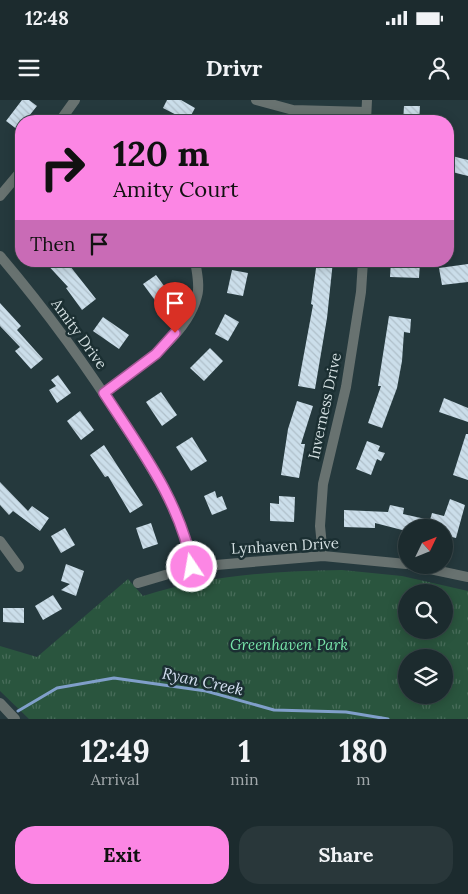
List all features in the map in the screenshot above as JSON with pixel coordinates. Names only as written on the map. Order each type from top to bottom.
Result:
[{"type":"street","points":[[64,115],[75,100]]},
{"type":"street","points":[[256,100],[294,110],[345,115]]},
{"type":"street","points":[[366,115],[367,100]]},
{"type":"street","points":[[0,196],[15,178]]},
{"type":"street","name":"Amity Drive","points":[[0,256],[24,285],[104,393],[170,498],[189,548],[192,567]]},
{"type":"street","points":[[104,393],[156,354],[185,322],[197,296],[195,267]]},
{"type":"street","name":"Inverness Drive","points":[[323,556],[320,526],[324,484],[346,386],[361,292],[363,267]]},
{"type":"street","points":[[0,541],[19,566]]},
{"type":"street","name":"Lynhaven Drive","points":[[138,583],[192,567],[323,556],[398,563]]},
{"type":"street","points":[[453,572],[468,575]]},
{"type":"street","points":[[0,703],[15,719]]},
{"type":"green space","name":"Greenhaven Park","points":[[342,570],[402,576],[437,584],[398,584],[398,639],[453,639],[453,588],[468,591],[468,719],[29,719],[0,691],[0,646],[37,657],[128,579],[143,596],[192,583],[266,573]]},
{"type":"building","points":[[22,100],[29,100],[37,106],[30,115],[15,115],[15,128],[6,121]]},
{"type":"building","points":[[167,100],[181,100],[195,108],[191,115],[176,115],[163,108]]},
{"type":"building","points":[[404,106],[420,106],[419,115],[403,115]]},
{"type":"building","points":[[454,156],[468,160],[468,176],[454,172]]},
{"type":"building","points":[[468,264],[468,282],[442,285],[439,268]]},
{"type":"building","points":[[50,267],[71,267],[96,299],[82,310],[66,288],[68,287]]},
{"type":"building","points":[[316,267],[332,267],[327,318],[315,389],[298,386],[313,305],[311,304]]},
{"type":"building","points":[[391,267],[420,267],[419,278],[390,277]]},
{"type":"building","points":[[232,270],[248,273],[243,296],[227,293]]},
{"type":"building","points":[[156,275],[170,294],[157,303],[143,284]]},
{"type":"building","points":[[0,303],[21,326],[17,330],[43,359],[31,369],[15,351],[20,347],[0,326]]},
{"type":"building","points":[[225,314],[239,322],[228,341],[215,334]]},
{"type":"building","points":[[389,316],[411,319],[410,333],[404,332],[402,361],[397,388],[382,428],[368,423],[381,386],[378,386]]},
{"type":"building","points":[[103,317],[129,335],[119,349],[93,331]]},
{"type":"building","points":[[210,348],[223,361],[204,381],[190,368]]},
{"type":"building","points":[[58,375],[71,393],[57,403],[49,390],[56,386],[51,380]]},
{"type":"building","points":[[161,392],[177,415],[162,426],[146,402]]},
{"type":"building","points":[[444,398],[468,408],[468,422],[439,412]]},
{"type":"building","points":[[297,401],[313,406],[301,444],[305,444],[299,478],[281,475],[288,429]]},
{"type":"building","points":[[80,411],[94,430],[81,440],[67,421]]},
{"type":"building","points":[[466,434],[468,434],[468,480],[453,475]]},
{"type":"building","points":[[192,437],[207,461],[191,471],[176,447]]},
{"type":"building","points":[[367,441],[380,446],[378,451],[385,453],[381,461],[377,459],[371,475],[356,469]]},
{"type":"building","points":[[104,445],[143,505],[130,513],[108,476],[105,477],[90,455]]},
{"type":"building","points":[[0,482],[28,511],[32,506],[49,518],[40,531],[13,511],[9,515],[0,505]]},
{"type":"building","points":[[215,491],[217,498],[222,496],[227,509],[212,515],[204,496]]},
{"type":"building","points":[[279,496],[295,497],[294,522],[270,521],[270,503],[279,504]]},
{"type":"building","points":[[450,499],[465,505],[456,538],[453,537],[453,519],[430,519],[432,513],[444,516]]},
{"type":"building","points":[[390,505],[404,508],[403,514],[426,519],[398,519],[398,529],[375,523],[375,528],[344,527],[344,510],[388,512]]},
{"type":"building","points":[[151,523],[158,544],[143,549],[136,528]]},
{"type":"building","points":[[65,528],[75,545],[61,553],[51,536]]},
{"type":"building","points":[[66,564],[84,571],[76,596],[61,590],[70,584],[61,581]]},
{"type":"building","points":[[53,595],[62,609],[43,620],[35,606]]},
{"type":"building","points":[[3,608],[24,608],[24,623],[3,622]]},
{"type":"waterway","name":"Ryan Creek","points":[[18,711],[57,688],[114,678],[206,691],[274,710],[346,712],[388,719]]},
{"type":"route","points":[[175,333],[156,354],[104,393],[170,498],[189,548],[192,567]]}]
